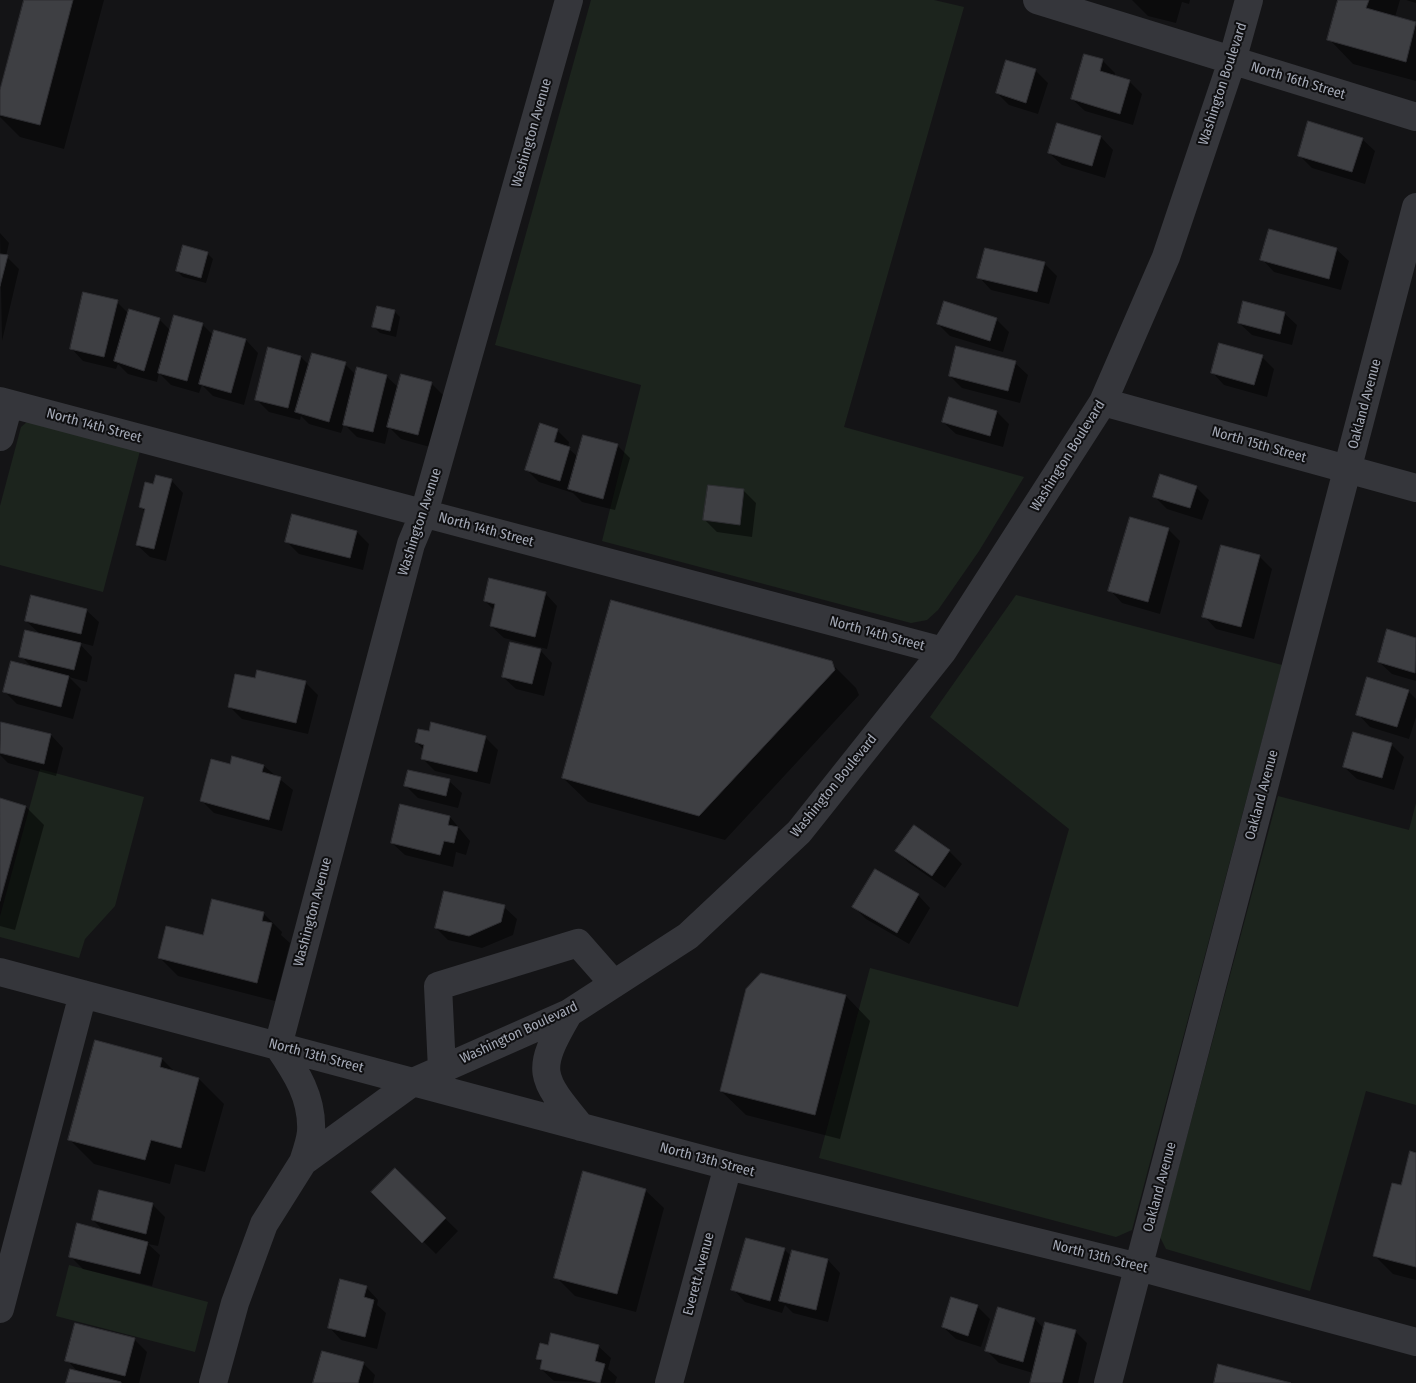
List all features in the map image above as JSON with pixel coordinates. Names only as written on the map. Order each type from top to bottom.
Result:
[{"type":"street","name":"Washington Avenue","points":[[278,1046],[411,544],[424,514],[569,0]]},
{"type":"street","name":"North 16th Street","points":[[1038,0],[1416,117]]},
{"type":"street","name":"Washington Boulevard","points":[[213,1383],[235,1302],[264,1224],[303,1162],[413,1082],[569,1013],[688,936],[799,832],[943,651],[1103,402],[1166,257],[1232,60],[1249,0]]},
{"type":"street","name":"Oakland Avenue","points":[[1108,1383],[1416,208]]},
{"type":"street","name":"North 14th Street","points":[[4,402],[943,651]]},
{"type":"street","points":[[0,437],[4,402]]},
{"type":"street","name":"North 15th Street","points":[[1103,402],[1416,488]]},
{"type":"street","points":[[442,1069],[438,986],[578,943],[614,984]]},
{"type":"street","name":"North 13th Street","points":[[0,972],[728,1166],[1139,1267],[1416,1342]]},
{"type":"street","points":[[0,1309],[83,994]]},
{"type":"street","points":[[569,1013],[549,1046],[545,1069],[552,1092],[581,1127]]},
{"type":"street","points":[[278,1046],[296,1073],[308,1099],[311,1132],[303,1162]]},
{"type":"street","name":"Everett Avenue","points":[[669,1383],[728,1166]]},
{"type":"shaded area","points":[[591,0],[934,0],[964,7],[844,427],[1024,477],[979,551],[938,610],[927,620],[911,623],[602,541],[641,385],[495,345]]},
{"type":"shaded area","points":[[27,422],[141,447],[103,592],[0,565],[0,506],[21,427]]},
{"type":"shaded area","points":[[1016,595],[1282,665],[1132,1230],[1116,1237],[819,1158],[870,968],[1018,1007],[1069,829],[930,717]]},
{"type":"shaded area","points":[[40,769],[144,797],[115,906],[85,939],[79,958],[0,937],[0,916]]},
{"type":"shaded area","points":[[1278,796],[1409,830],[1416,803],[1416,1105],[1366,1091],[1310,1291],[1166,1249],[1160,1237]]},
{"type":"shaded area","points":[[69,1265],[208,1302],[195,1352],[56,1316]]},
{"type":"building","points":[[24,0],[73,0],[40,125],[0,115],[0,90]]},
{"type":"building","points":[[1338,0],[1369,0],[1366,8],[1416,22],[1406,62],[1327,40]]},
{"type":"building","points":[[1084,54],[1103,59],[1100,71],[1130,80],[1120,114],[1071,99]]},
{"type":"building","points":[[1006,60],[1036,69],[1026,103],[996,93]]},
{"type":"building","points":[[1308,121],[1363,138],[1352,172],[1298,156]]},
{"type":"building","points":[[1057,123],[1101,136],[1092,166],[1048,153]]},
{"type":"building","points":[[1269,229],[1337,248],[1329,279],[1260,260]]},
{"type":"building","points":[[183,245],[208,252],[201,278],[176,271]]},
{"type":"building","points":[[985,248],[1045,262],[1037,292],[977,278]]},
{"type":"building","points":[[0,254],[8,255],[0,286]]},
{"type":"building","points":[[83,292],[118,300],[104,357],[70,349]]},
{"type":"building","points":[[944,301],[997,318],[990,341],[937,324]]},
{"type":"building","points":[[1243,301],[1285,312],[1280,334],[1238,323]]},
{"type":"building","points":[[377,306],[395,310],[390,331],[372,327]]},
{"type":"building","points":[[129,309],[160,318],[144,371],[114,361]]},
{"type":"building","points":[[174,315],[203,323],[187,381],[158,373]]},
{"type":"building","points":[[214,330],[246,339],[231,393],[199,384]]},
{"type":"building","points":[[1219,343],[1263,355],[1254,385],[1211,373]]},
{"type":"building","points":[[956,346],[1016,361],[1008,391],[949,376]]},
{"type":"building","points":[[268,347],[301,356],[288,408],[255,400]]},
{"type":"building","points":[[312,353],[346,362],[329,422],[295,412]]},
{"type":"building","points":[[357,367],[387,375],[373,432],[343,425]]},
{"type":"building","points":[[401,374],[432,382],[418,435],[387,427]]},
{"type":"building","points":[[949,397],[997,411],[990,436],[942,422]]},
{"type":"building","points":[[540,423],[558,429],[554,442],[570,447],[560,481],[525,470]]},
{"type":"building","points":[[583,435],[618,444],[603,499],[568,489]]},
{"type":"building","points":[[1160,474],[1197,486],[1190,508],[1153,497]]},
{"type":"building","points":[[156,475],[172,479],[154,549],[136,545],[145,509],[139,507],[145,482],[153,484]]},
{"type":"building","points":[[708,485],[744,489],[740,525],[703,520]]},
{"type":"building","points":[[292,514],[357,531],[350,558],[285,542]]},
{"type":"building","points":[[1130,517],[1169,528],[1148,602],[1108,591]]},
{"type":"building","points":[[1221,545],[1260,555],[1241,627],[1202,617]]},
{"type":"building","points":[[489,578],[546,592],[535,637],[490,626],[495,604],[484,601]]},
{"type":"building","points":[[31,595],[87,609],[81,634],[25,621]]},
{"type":"building","points":[[611,600],[832,661],[835,670],[699,816],[562,778]]},
{"type":"building","points":[[1387,629],[1416,638],[1415,673],[1378,662]]},
{"type":"building","points":[[25,630],[81,643],[74,670],[19,657]]},
{"type":"building","points":[[510,642],[541,649],[532,684],[502,677]]},
{"type":"building","points":[[11,661],[69,676],[61,707],[3,692]]},
{"type":"building","points":[[257,670],[306,681],[296,723],[228,707],[235,674],[255,678]]},
{"type":"building","points":[[1367,677],[1409,690],[1397,727],[1356,715]]},
{"type":"building","points":[[1,722],[51,734],[44,764],[0,753]]},
{"type":"building","points":[[431,722],[486,736],[477,772],[421,759],[424,745],[415,742],[418,729],[429,731]]},
{"type":"building","points":[[1353,732],[1392,743],[1382,778],[1343,767]]},
{"type":"building","points":[[232,756],[264,765],[262,772],[281,777],[269,820],[200,801],[211,759],[230,764]]},
{"type":"building","points":[[408,770],[450,779],[446,796],[404,786]]},
{"type":"building","points":[[0,798],[26,806],[0,901]]},
{"type":"building","points":[[400,804],[450,816],[448,825],[458,827],[454,843],[444,841],[440,855],[391,843]]},
{"type":"building","points":[[914,825],[950,850],[932,876],[895,851]]},
{"type":"building","points":[[875,869],[919,894],[897,933],[852,907]]},
{"type":"building","points":[[444,891],[505,905],[501,922],[469,936],[435,928]]},
{"type":"building","points":[[212,899],[264,912],[262,921],[272,923],[257,983],[158,958],[166,926],[203,935]]},
{"type":"building","points":[[761,973],[846,995],[815,1115],[720,1091],[746,989]]},
{"type":"building","points":[[95,1040],[162,1058],[160,1067],[199,1078],[181,1148],[151,1140],[145,1160],[68,1140]]},
{"type":"building","points":[[1410,1151],[1416,1153],[1416,1267],[1373,1256],[1392,1183],[1401,1185]]},
{"type":"building","points":[[395,1168],[446,1218],[422,1243],[371,1192]]},
{"type":"building","points":[[583,1171],[646,1189],[617,1294],[554,1278]]},
{"type":"building","points":[[99,1190],[153,1203],[146,1234],[92,1220]]},
{"type":"building","points":[[77,1223],[148,1242],[140,1274],[69,1257]]},
{"type":"building","points":[[746,1238],[785,1248],[770,1301],[731,1290]]},
{"type":"building","points":[[792,1250],[828,1259],[816,1310],[779,1301]]},
{"type":"building","points":[[340,1279],[367,1286],[364,1297],[374,1300],[365,1337],[328,1328]]},
{"type":"building","points":[[951,1297],[978,1305],[968,1336],[942,1327]]},
{"type":"building","points":[[998,1307],[1035,1318],[1023,1362],[985,1351]]},
{"type":"building","points":[[1045,1322],[1076,1330],[1062,1383],[1030,1383]]},
{"type":"building","points":[[75,1323],[135,1338],[125,1376],[65,1361]]},
{"type":"building","points":[[551,1333],[599,1345],[595,1361],[605,1364],[600,1383],[540,1369],[542,1360],[536,1359],[540,1343],[548,1345]]},
{"type":"building","points":[[322,1351],[364,1362],[358,1383],[313,1383]]},
{"type":"building","points":[[1218,1364],[1291,1383],[1214,1383]]},
{"type":"building","points":[[70,1369],[121,1382],[121,1383],[66,1383]]}]
